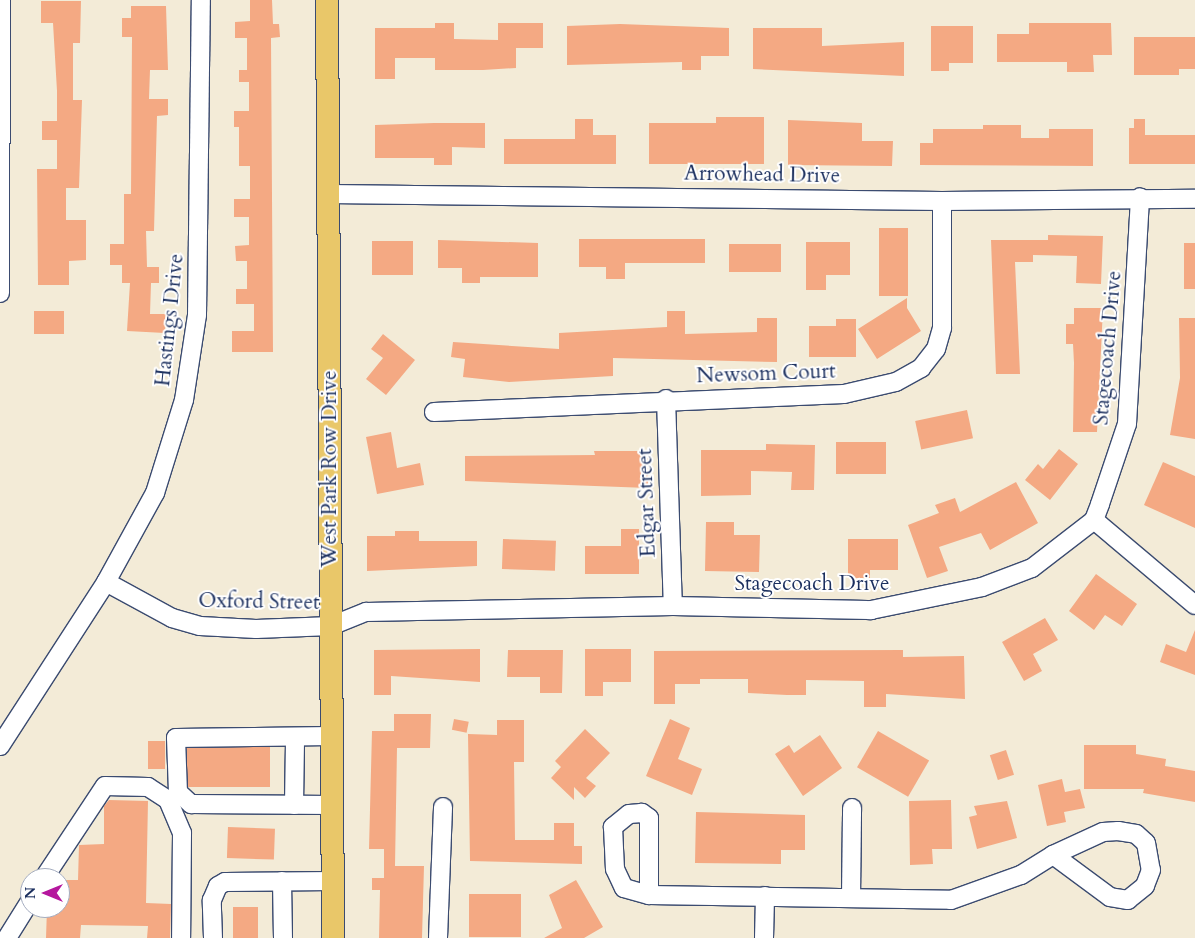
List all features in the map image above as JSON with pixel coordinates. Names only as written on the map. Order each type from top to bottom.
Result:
[{"type":"main road","name":"West Park Row Drive","points":[[327,0],[333,938]]},
{"type":"street","points":[[0,293],[1,0]]},
{"type":"street","name":"Hastings Drive","points":[[0,746],[106,582],[154,493],[184,400],[197,315],[201,0]]},
{"type":"street","name":"Arrowhead Drive","points":[[328,194],[942,201],[1140,197],[1195,198]]},
{"type":"street","name":"Stagecoach Drive","points":[[331,626],[366,612],[673,606],[871,610],[945,598],[1032,568],[1094,520],[1127,424],[1140,197]]},
{"type":"street","name":"Newsom Court","points":[[434,412],[666,399],[844,394],[871,390],[921,368],[936,349],[942,328],[942,201]]},
{"type":"street","name":"Edgar Street","points":[[666,399],[673,606]]},
{"type":"street","points":[[1094,520],[1195,604]]},
{"type":"street","name":"Oxford Street","points":[[106,582],[172,618],[200,626],[331,626]]},
{"type":"street","points":[[332,736],[294,738],[176,738],[178,792],[191,804],[332,805]]},
{"type":"street","points":[[294,738],[294,805]]},
{"type":"street","points":[[51,868],[105,786],[148,787],[168,800],[182,833],[181,938]]},
{"type":"street","points":[[438,938],[442,807]]},
{"type":"street","points":[[851,896],[852,808]]},
{"type":"street","points":[[649,895],[851,896],[951,900],[1021,875],[1053,855],[1103,832],[1118,831],[1136,834],[1146,843],[1151,870],[1145,886],[1128,900],[1110,897],[1053,855]]},
{"type":"street","points":[[213,938],[212,900],[218,886],[233,881],[333,881]]},
{"type":"street","points":[[282,881],[282,938]]},
{"type":"street","points":[[764,938],[765,896]]},
{"type":"street","points":[[7,938],[20,917]]},
{"type":"building","points":[[250,0],[272,0],[273,24],[279,24],[280,37],[271,38],[273,352],[232,352],[232,331],[254,331],[254,304],[236,304],[236,289],[247,289],[247,261],[236,261],[235,246],[249,245],[249,217],[234,217],[234,199],[250,199],[250,166],[239,166],[239,127],[234,127],[234,111],[249,111],[249,82],[239,82],[239,70],[247,70],[247,38],[235,38],[235,22],[250,21]]},
{"type":"building","points":[[41,1],[81,1],[80,43],[73,43],[73,100],[82,100],[79,188],[66,188],[66,220],[86,220],[86,260],[69,261],[69,285],[38,285],[37,169],[57,169],[57,140],[42,140],[42,121],[57,121],[57,91],[53,23],[41,23]]},
{"type":"building","points":[[131,6],[166,6],[168,70],[150,70],[149,99],[168,99],[168,115],[157,116],[154,231],[146,231],[147,267],[159,267],[159,283],[151,283],[150,314],[166,314],[165,333],[127,331],[130,283],[122,283],[122,265],[110,265],[110,244],[124,244],[124,194],[131,194],[132,37],[122,37],[122,18],[131,18]]},
{"type":"building","points":[[435,23],[454,23],[454,39],[498,40],[498,23],[543,23],[543,48],[516,48],[516,68],[435,70],[435,58],[395,58],[395,79],[375,79],[375,28],[435,28]]},
{"type":"building","points":[[1029,23],[1111,23],[1112,55],[1093,55],[1094,72],[1067,72],[1067,62],[997,62],[997,34],[1029,34]]},
{"type":"building","points":[[620,24],[729,28],[729,56],[701,56],[701,70],[682,70],[682,62],[567,65],[567,26]]},
{"type":"building","points":[[931,26],[973,26],[973,63],[949,63],[949,71],[931,71]]},
{"type":"building","points":[[753,28],[822,28],[822,46],[904,42],[904,76],[753,69]]},
{"type":"building","points":[[1134,37],[1195,37],[1195,69],[1179,69],[1179,75],[1134,75]]},
{"type":"building","points":[[716,117],[764,117],[764,164],[649,164],[649,123],[716,123]]},
{"type":"building","points":[[575,119],[593,119],[593,135],[616,135],[616,164],[504,164],[504,139],[575,139]]},
{"type":"building","points":[[1134,119],[1145,119],[1145,135],[1195,135],[1195,164],[1129,164],[1129,128],[1134,128]]},
{"type":"building","points":[[788,120],[862,123],[862,141],[893,141],[892,166],[788,165]]},
{"type":"building","points":[[485,123],[485,148],[452,147],[452,165],[434,165],[434,158],[375,158],[375,125]]},
{"type":"building","points":[[983,125],[1021,125],[1021,138],[1049,138],[1049,129],[1093,129],[1093,166],[920,165],[920,143],[933,143],[933,129],[983,129]]},
{"type":"building","points":[[879,228],[908,228],[908,296],[879,296]]},
{"type":"building","points":[[1048,235],[1103,236],[1101,284],[1076,283],[1077,256],[1033,255],[1033,262],[1015,262],[1020,374],[996,374],[991,240],[1048,240]]},
{"type":"building","points":[[579,239],[705,239],[705,263],[625,263],[625,279],[606,279],[606,267],[579,267]]},
{"type":"building","points":[[438,240],[538,243],[538,277],[480,277],[480,283],[462,283],[462,268],[438,268]]},
{"type":"building","points":[[372,241],[413,241],[413,275],[372,275]]},
{"type":"building","points":[[806,242],[850,242],[850,275],[826,275],[826,290],[806,290]]},
{"type":"building","points":[[1184,243],[1195,243],[1195,289],[1184,289]]},
{"type":"building","points":[[729,244],[781,244],[781,272],[729,272]]},
{"type":"building","points":[[907,298],[907,308],[921,331],[877,359],[858,329]]},
{"type":"building","points":[[1074,308],[1103,308],[1097,432],[1073,432],[1073,344],[1066,344],[1066,324],[1074,324]]},
{"type":"building","points":[[34,311],[64,311],[64,334],[34,334]]},
{"type":"building","points":[[667,311],[685,311],[685,334],[757,332],[757,318],[777,318],[777,362],[613,358],[613,376],[509,382],[463,377],[465,359],[451,357],[453,342],[559,349],[559,333],[667,327]]},
{"type":"building","points":[[1179,318],[1195,318],[1195,439],[1170,435],[1180,378]]},
{"type":"building","points":[[836,319],[856,319],[856,357],[809,357],[809,326],[836,326]]},
{"type":"building","points":[[383,334],[415,360],[386,395],[366,379],[383,358],[371,349]]},
{"type":"building","points":[[967,410],[973,438],[921,449],[915,421]]},
{"type":"building","points":[[391,432],[397,468],[420,463],[424,485],[377,494],[366,437]]},
{"type":"building","points":[[836,442],[886,442],[886,474],[836,474]]},
{"type":"building","points":[[766,444],[815,445],[814,490],[791,490],[792,472],[751,471],[751,495],[701,496],[701,450],[766,450]]},
{"type":"building","points":[[1059,449],[1078,464],[1050,500],[1025,480],[1038,464],[1043,469]]},
{"type":"building","points":[[594,451],[640,451],[640,456],[648,456],[648,488],[465,481],[465,456],[595,455]]},
{"type":"building","points":[[1163,462],[1195,476],[1195,528],[1144,505]]},
{"type":"building","points":[[1016,482],[1038,523],[990,550],[981,533],[939,547],[948,571],[927,578],[908,525],[939,513],[935,505],[955,498],[960,512]]},
{"type":"building","points":[[706,522],[734,522],[734,535],[760,535],[759,572],[705,571]]},
{"type":"building","points":[[621,529],[639,529],[639,574],[585,574],[585,546],[621,546]]},
{"type":"building","points":[[395,531],[419,531],[419,541],[477,541],[477,566],[367,571],[367,536],[395,536]]},
{"type":"building","points":[[503,539],[556,541],[555,571],[502,569]]},
{"type":"building","points":[[848,539],[898,539],[898,570],[870,570],[870,578],[848,578]]},
{"type":"building","points":[[1096,574],[1137,604],[1122,626],[1105,615],[1094,630],[1069,611]]},
{"type":"building","points":[[1045,618],[1058,640],[1033,654],[1042,671],[1024,681],[1002,642]]},
{"type":"building","points":[[1195,630],[1195,675],[1160,662],[1166,644],[1186,652]]},
{"type":"building","points":[[480,649],[480,682],[391,676],[391,695],[374,695],[374,650]]},
{"type":"building","points":[[585,649],[631,649],[631,682],[603,682],[603,696],[585,696]]},
{"type":"building","points":[[508,650],[563,650],[562,693],[540,693],[540,677],[507,677]]},
{"type":"building","points":[[903,650],[903,657],[964,656],[965,699],[886,694],[886,707],[864,707],[864,681],[806,680],[806,695],[787,695],[748,693],[748,679],[700,679],[700,684],[675,684],[675,704],[654,704],[654,651]]},
{"type":"building","points":[[394,714],[431,714],[430,748],[397,748],[395,866],[424,866],[422,938],[379,938],[380,890],[372,890],[372,878],[384,878],[384,849],[369,849],[372,731],[394,731]]},
{"type":"building","points":[[454,719],[469,722],[467,733],[452,730]]},
{"type":"building","points":[[670,719],[690,728],[678,759],[702,769],[692,795],[646,776]]},
{"type":"building","points":[[497,720],[524,720],[524,762],[514,762],[515,840],[554,840],[554,823],[574,823],[574,846],[582,846],[582,864],[470,861],[468,734],[497,735]]},
{"type":"building","points":[[585,729],[610,753],[586,778],[596,786],[585,798],[574,787],[574,800],[551,778],[561,767],[555,761]]},
{"type":"building","points":[[878,731],[929,760],[908,797],[857,767]]},
{"type":"building","points":[[820,735],[842,768],[803,796],[775,754],[789,745],[794,753]]},
{"type":"building","points":[[148,741],[165,741],[165,769],[148,769]]},
{"type":"building","points":[[1084,745],[1136,745],[1136,754],[1166,759],[1165,766],[1195,771],[1195,802],[1143,793],[1144,789],[1084,789]]},
{"type":"building","points":[[187,747],[270,747],[270,787],[187,787]]},
{"type":"building","points":[[1006,750],[1014,775],[998,780],[990,755]]},
{"type":"building","points":[[1062,779],[1065,792],[1080,789],[1085,808],[1064,812],[1066,822],[1047,826],[1038,785]]},
{"type":"building","points":[[109,800],[148,801],[146,903],[171,904],[170,938],[147,938],[148,926],[81,925],[80,938],[46,938],[47,918],[70,918],[70,880],[78,880],[79,845],[104,844],[104,806]]},
{"type":"building","points":[[951,800],[952,849],[932,849],[933,864],[910,865],[909,801]]},
{"type":"building","points":[[1007,801],[1017,838],[977,849],[969,817],[977,815],[974,806]]},
{"type":"building","points":[[696,812],[805,815],[805,850],[781,850],[781,864],[695,863]]},
{"type":"building","points":[[228,827],[275,829],[274,860],[227,858]]},
{"type":"building","points":[[576,880],[603,927],[584,938],[544,938],[562,928],[549,895]]},
{"type":"building","points":[[469,894],[521,894],[521,937],[469,937]]},
{"type":"building","points":[[233,907],[258,907],[258,938],[233,938]]}]
